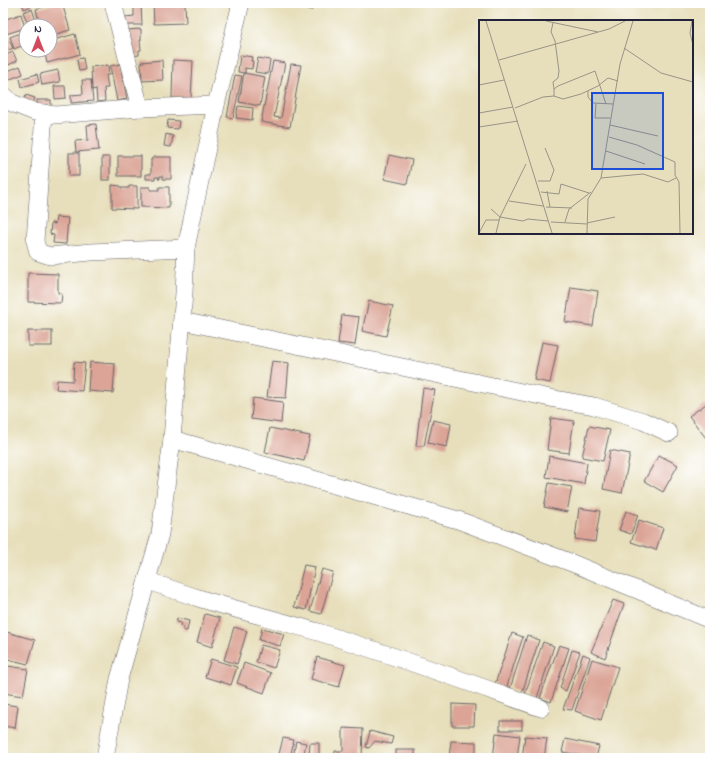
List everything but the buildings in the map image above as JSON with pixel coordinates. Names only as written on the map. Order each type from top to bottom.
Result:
[{"type":"street","points":[[113,3],[140,108]]},
{"type":"street","points":[[105,758],[119,679],[160,534],[172,439],[182,321],[186,248],[216,105],[241,3]]},
{"type":"street","points":[[3,94],[12,103],[35,112],[55,115],[140,108],[216,105]]},
{"type":"street","points":[[44,113],[35,241],[38,252],[50,256],[91,252],[186,248]]},
{"type":"street","points":[[182,321],[594,406],[643,421],[669,433]]},
{"type":"street","points":[[172,439],[458,520],[572,563],[710,620]]},
{"type":"street","points":[[147,580],[178,592],[318,632],[387,654],[541,708]]}]
